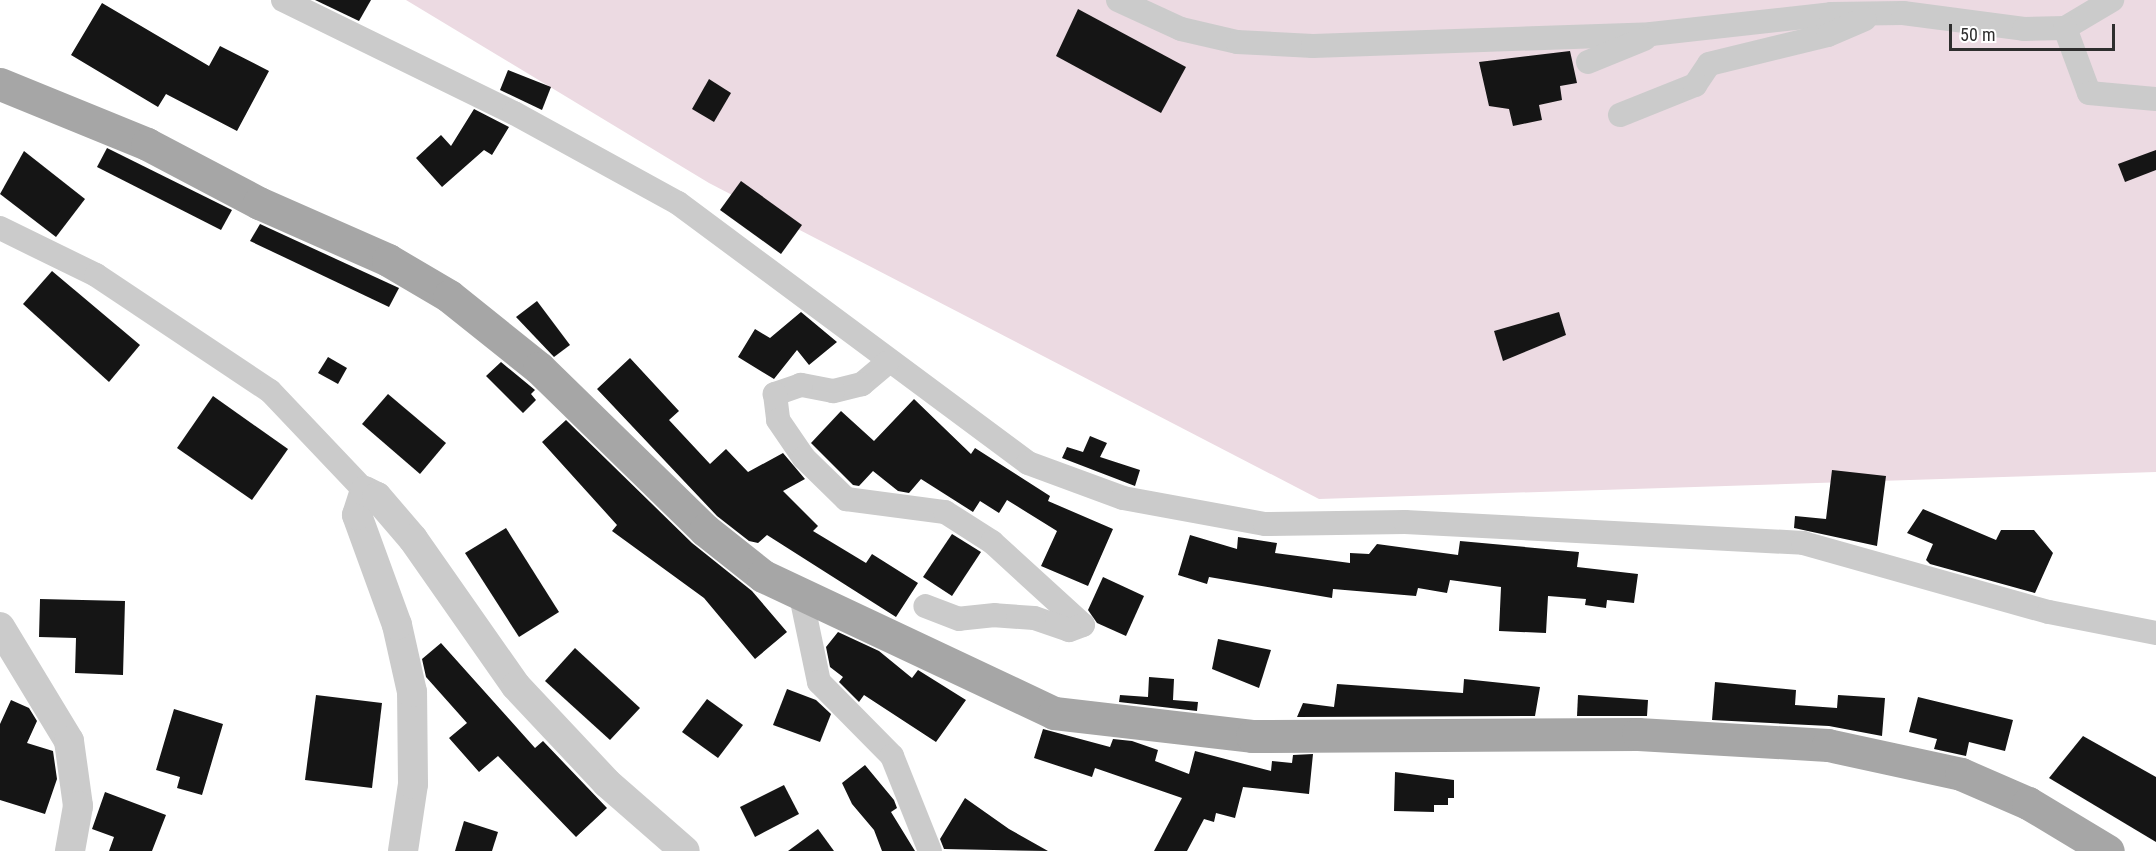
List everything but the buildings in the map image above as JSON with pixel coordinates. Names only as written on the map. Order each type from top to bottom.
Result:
[{"type":"main road","points":[[0,84],[147,144],[259,203],[388,260],[449,296],[539,368],[705,530],[763,576],[1023,700],[1094,722],[1252,736],[1638,734],[1828,745],[1961,774],[2028,803],[2108,851]]},
{"type":"street","points":[[283,0],[514,113],[678,203],[798,289],[887,363],[1028,463],[1123,498],[1172,509],[1300,526],[1405,522],[1803,543],[2049,612],[2156,633]]},
{"type":"street","points":[[1118,0],[1181,29],[1237,42],[1313,46],[1660,33],[1786,18],[1903,13],[2024,29],[2065,28],[2112,0]]},
{"type":"street","points":[[1620,115],[1695,85],[1709,64],[1828,35],[1862,19],[1903,13]]},
{"type":"street","points":[[2065,28],[2089,93],[2156,99]]},
{"type":"street","points":[[1588,62],[1660,33]]},
{"type":"street","points":[[0,228],[96,275],[270,391],[365,491],[377,497],[413,539],[516,686],[607,783],[685,851]]},
{"type":"street","points":[[887,363],[862,384],[833,391],[801,385],[775,394],[778,420],[804,458],[846,499],[945,512],[992,542],[1083,625],[1069,630],[1034,618],[995,615],[958,620],[925,606]]},
{"type":"street","points":[[365,491],[357,515],[397,626],[412,693],[413,784],[404,851]]},
{"type":"street","points":[[801,596],[819,682],[892,756],[930,851]]},
{"type":"street","points":[[0,627],[69,741],[78,806],[70,851]]},
{"type":"shaded area","points":[[406,0],[2156,0],[2156,472],[1319,499],[709,183]]}]
